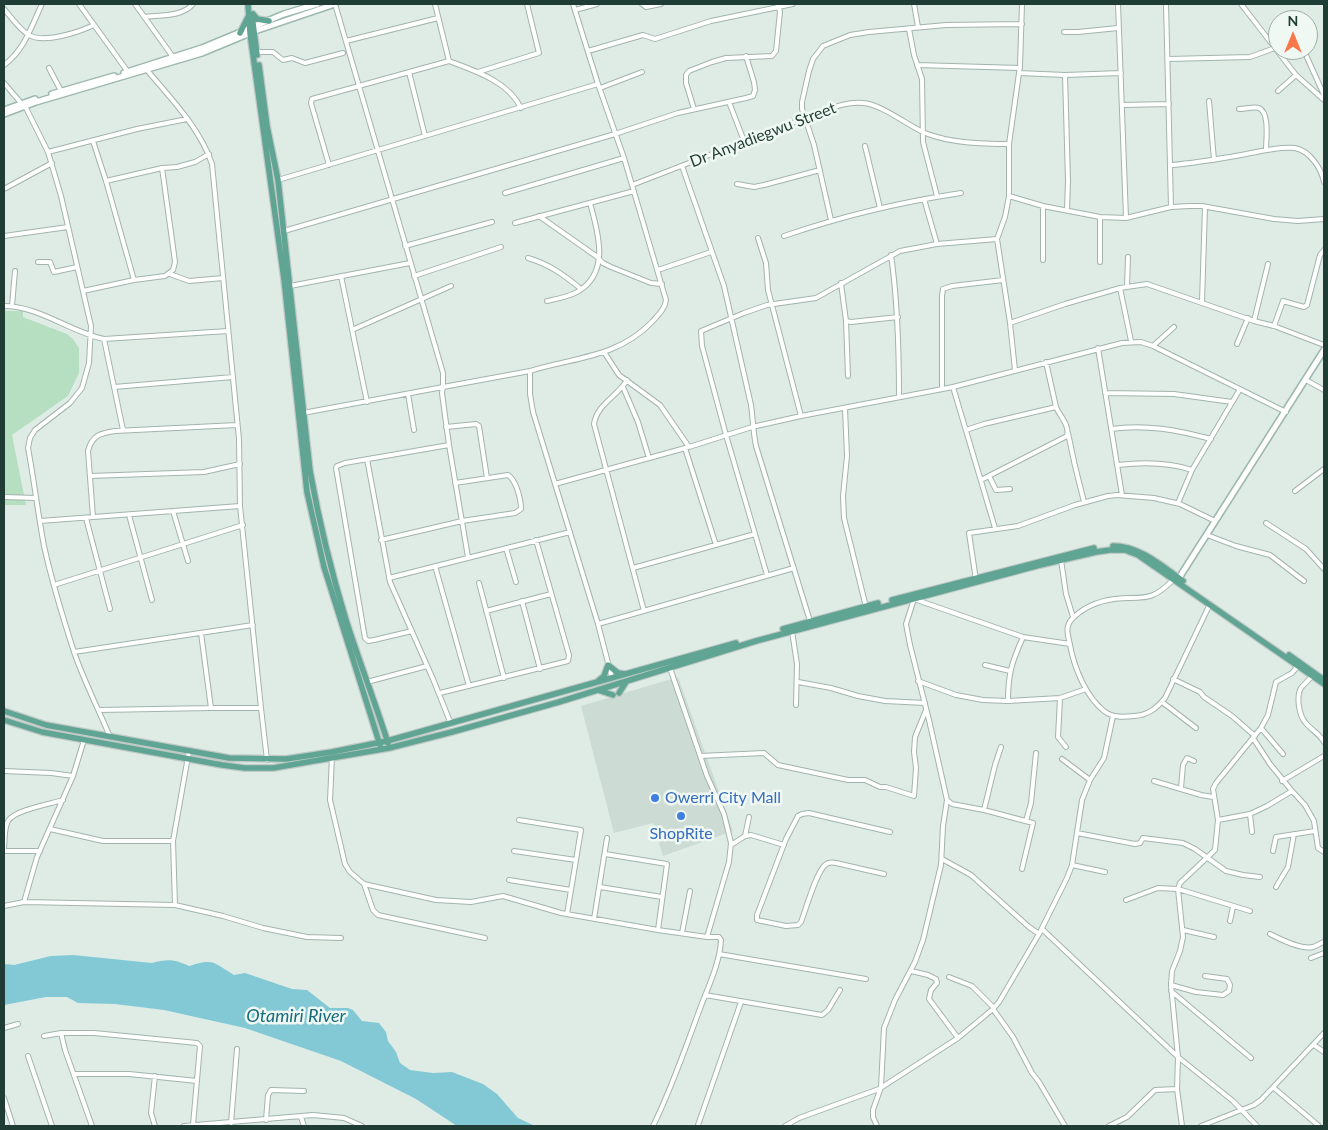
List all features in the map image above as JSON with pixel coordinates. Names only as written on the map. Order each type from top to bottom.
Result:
[{"type":"main road","points":[[250,4],[282,244],[301,413],[310,471],[320,520],[346,621],[389,748]]},
{"type":"main road","points":[[4,110],[202,53],[252,30],[268,20],[317,4]]},
{"type":"main road","points":[[4,114],[61,91],[173,58],[240,33],[335,4]]},
{"type":"main road","points":[[250,12],[257,19],[268,20]]},
{"type":"main road","points":[[240,33],[250,12]]},
{"type":"main road","points":[[252,30],[257,52],[268,134],[278,180],[284,231],[282,244],[290,286],[307,492],[320,552],[380,746]]},
{"type":"main road","points":[[1177,579],[1286,412],[1324,350]]},
{"type":"main road","points":[[4,720],[42,732],[84,740],[245,768],[264,769],[380,746],[387,741],[612,678],[626,678],[670,668],[755,639],[792,631],[866,606],[976,580],[1095,548],[1125,546],[1139,551],[1210,604],[1324,684]]},
{"type":"main road","points":[[1039,563],[1096,552],[1125,550],[1138,555],[1177,579],[1324,680]]},
{"type":"main road","points":[[380,746],[389,748],[452,732],[614,685],[626,678],[810,622],[914,599],[976,580]]},
{"type":"main road","points":[[597,683],[604,676],[608,665],[626,678]]},
{"type":"main road","points":[[596,690],[616,694],[626,678]]},
{"type":"main road","points":[[4,711],[46,725],[229,758],[267,760],[332,756]]},
{"type":"street","points":[[4,65],[28,35],[42,4]]},
{"type":"street","points":[[79,4],[128,72]]},
{"type":"street","points":[[136,4],[173,58]]},
{"type":"street","points":[[144,17],[182,12],[193,4]]},
{"type":"street","points":[[335,4],[443,373],[442,393],[446,427],[468,557]]},
{"type":"street","points":[[435,4],[449,61]]},
{"type":"street","points":[[478,72],[540,53],[527,4]]},
{"type":"street","points":[[301,413],[530,371],[604,352],[632,339],[659,315],[665,306],[666,300],[662,284],[634,190],[573,4]]},
{"type":"street","points":[[575,10],[597,4]]},
{"type":"street","points":[[642,4],[643,7],[649,7],[661,4]]},
{"type":"street","points":[[588,51],[643,35],[656,39],[711,21],[778,5],[793,4]]},
{"type":"street","points":[[914,4],[918,27]]},
{"type":"street","points":[[1015,370],[997,239],[1005,217],[1009,196],[1009,144],[1020,70],[1022,4]]},
{"type":"street","points":[[1118,4],[1126,218]]},
{"type":"street","points":[[1166,4],[1172,207]]},
{"type":"street","points":[[1241,4],[1268,39]]},
{"type":"street","points":[[694,109],[686,83],[686,75],[689,71],[726,58],[772,56],[776,51],[780,12],[778,5]]},
{"type":"street","points":[[4,10],[28,35],[48,38],[77,32],[94,25]]},
{"type":"street","points":[[346,40],[438,18]]},
{"type":"street","points":[[831,220],[814,145],[802,109],[806,81],[813,59],[823,46],[850,35],[869,32],[973,24],[1022,24]]},
{"type":"street","points":[[1064,32],[1118,28]]},
{"type":"street","points":[[909,29],[922,79],[923,142],[937,196]]},
{"type":"street","points":[[1168,58],[1250,57],[1268,51]]},
{"type":"street","points":[[257,52],[273,52],[283,60],[292,58],[304,63],[343,54]]},
{"type":"street","points":[[284,231],[694,109],[753,96],[754,82],[746,56]]},
{"type":"street","points":[[1284,60],[1296,75],[1324,100]]},
{"type":"street","points":[[1308,60],[1324,95]]},
{"type":"street","points":[[329,165],[312,99],[449,61],[478,72],[512,94],[521,108]]},
{"type":"street","points":[[917,65],[1020,70],[1065,75],[1121,73]]},
{"type":"street","points":[[49,68],[61,91]]},
{"type":"street","points":[[146,70],[192,124],[212,164],[238,425],[240,506],[267,760]]},
{"type":"street","points":[[408,72],[425,136]]},
{"type":"street","points":[[278,180],[642,72]]},
{"type":"street","points":[[1065,75],[1067,210]]},
{"type":"street","points":[[1278,92],[1296,75]]},
{"type":"street","points":[[1310,86],[1318,82]]},
{"type":"street","points":[[4,83],[23,105],[52,163],[91,326],[89,363],[82,388],[70,403],[35,430],[30,438],[28,448],[44,546],[54,585],[74,652],[110,737]]},
{"type":"street","points":[[1209,101],[1214,160]]},
{"type":"street","points":[[730,102],[744,141]]},
{"type":"street","name":"Dr Anyadiegwu Street","points":[[632,185],[804,118],[836,107],[860,102],[874,106],[923,132],[967,143],[1009,144]]},
{"type":"street","points":[[1122,105],[1169,104]]},
{"type":"street","points":[[1239,109],[1258,107],[1262,109],[1267,118],[1266,150]]},
{"type":"street","points":[[48,152],[137,129],[187,119]]},
{"type":"street","points":[[93,141],[134,280]]},
{"type":"street","points":[[865,146],[880,208]]},
{"type":"street","points":[[1172,165],[1214,160],[1266,150],[1295,148],[1314,160],[1321,171],[1324,182]]},
{"type":"street","points":[[106,181],[162,168],[177,167],[195,162],[208,154]]},
{"type":"street","points":[[505,193],[624,158]]},
{"type":"street","points":[[4,190],[52,163]]},
{"type":"street","points":[[682,166],[724,286],[751,405],[752,427],[756,446],[810,622]]},
{"type":"street","points":[[83,290],[165,276],[173,270],[174,255],[162,168]]},
{"type":"street","points":[[737,184],[764,185],[820,170]]},
{"type":"street","points":[[515,223],[634,190]]},
{"type":"street","points":[[784,236],[831,220],[880,208],[961,193]]},
{"type":"street","points":[[1009,196],[1043,206],[1100,217],[1126,218],[1172,207],[1205,207],[1274,219],[1298,221],[1324,219]]},
{"type":"street","points":[[924,199],[938,244]]},
{"type":"street","points":[[547,301],[568,296],[581,289],[590,280],[600,260],[599,241],[590,202]]},
{"type":"street","points":[[1043,206],[1043,260]]},
{"type":"street","points":[[1202,302],[1205,207]]},
{"type":"street","points":[[539,216],[610,267],[651,283],[662,284]]},
{"type":"street","points":[[1100,217],[1100,262]]},
{"type":"street","points":[[405,246],[492,222]]},
{"type":"street","points":[[4,236],[68,227]]},
{"type":"street","points":[[758,238],[766,262],[768,290],[801,416]]},
{"type":"street","points":[[767,576],[726,435],[700,335],[701,331],[767,305],[772,306],[816,298],[900,251],[938,244],[997,239]]},
{"type":"street","points":[[414,276],[501,247]]},
{"type":"street","points":[[1274,326],[1283,301],[1304,307],[1307,305],[1320,255],[1324,250]]},
{"type":"street","points":[[658,270],[711,252]]},
{"type":"street","points":[[891,255],[897,292],[899,397]]},
{"type":"street","points":[[1127,287],[1128,257]]},
{"type":"street","points":[[528,258],[550,266],[581,289]]},
{"type":"street","points":[[38,262],[50,262],[54,272],[78,267]]},
{"type":"street","points":[[290,286],[410,263]]},
{"type":"street","points":[[1254,321],[1268,264]]},
{"type":"street","points":[[12,306],[15,271]]},
{"type":"street","points":[[170,274],[189,281],[223,278]]},
{"type":"street","points":[[341,276],[367,402]]},
{"type":"street","points":[[942,388],[943,289],[952,286],[1003,280]]},
{"type":"street","points":[[841,284],[846,321],[848,376]]},
{"type":"street","points":[[1010,323],[1120,288],[1147,284],[1254,321],[1274,326],[1324,346]]},
{"type":"street","points":[[352,330],[451,286]]},
{"type":"street","points":[[1120,288],[1131,342]]},
{"type":"street","points":[[4,306],[12,306],[68,325],[91,337],[104,339],[228,330]]},
{"type":"street","points":[[846,321],[860,322],[898,317]]},
{"type":"street","points":[[1237,344],[1248,318]]},
{"type":"street","points":[[1153,346],[1174,328]]},
{"type":"street","points":[[104,339],[123,430]]},
{"type":"street","points":[[555,484],[752,427],[953,387],[1098,348],[1131,342],[1141,342],[1153,346],[1286,412]]},
{"type":"street","points":[[1098,348],[1122,495]]},
{"type":"street","points":[[604,352],[614,369],[660,405],[686,447],[716,545]]},
{"type":"street","points":[[1046,362],[1056,407],[1068,433],[1084,502]]},
{"type":"street","points":[[530,371],[531,404],[598,624],[614,685]]},
{"type":"street","points":[[114,387],[233,377]]},
{"type":"street","points":[[627,380],[623,387],[601,407],[595,416],[595,431],[644,611]]},
{"type":"street","points":[[1306,380],[1324,390]]},
{"type":"street","points":[[623,387],[638,422],[649,458]]},
{"type":"street","points":[[953,387],[995,528]]},
{"type":"street","points":[[1178,503],[1192,470],[1240,389]]},
{"type":"street","points":[[1105,393],[1174,394],[1232,402]]},
{"type":"street","points":[[408,394],[414,430]]},
{"type":"street","points":[[966,430],[975,426],[1056,407]]},
{"type":"street","points":[[845,408],[847,462],[843,496],[844,518],[866,606]]},
{"type":"street","points":[[446,427],[478,424],[487,478]]},
{"type":"street","points":[[93,517],[88,451],[94,437],[102,433],[123,430],[238,425]]},
{"type":"street","points":[[1111,430],[1136,426],[1162,428],[1211,439]]},
{"type":"street","points":[[981,480],[1067,436],[1068,433]]},
{"type":"street","points":[[412,631],[368,641],[365,638],[336,468],[340,464],[449,445]]},
{"type":"street","points":[[367,459],[389,578],[440,694],[451,724]]},
{"type":"street","points":[[1118,465],[1142,463],[1169,464],[1192,470]]},
{"type":"street","points":[[90,476],[204,472],[240,464]]},
{"type":"street","points":[[1294,490],[1324,469]]},
{"type":"street","points":[[381,540],[462,521],[515,513],[521,509],[520,501],[510,476],[504,475],[455,483]]},
{"type":"street","points":[[989,476],[996,490],[1010,489]]},
{"type":"street","points":[[976,580],[969,533],[1024,524],[1084,502],[1108,496],[1122,495],[1154,498],[1178,503],[1215,522]]},
{"type":"street","points":[[4,497],[36,498]]},
{"type":"street","points":[[40,521],[240,506]]},
{"type":"street","points":[[172,512],[188,561]]},
{"type":"street","points":[[129,515],[152,600]]},
{"type":"street","points":[[86,518],[110,609]]},
{"type":"street","points":[[1266,523],[1306,549],[1324,568]]},
{"type":"street","points":[[54,585],[243,525]]},
{"type":"street","points":[[389,578],[570,532]]},
{"type":"street","points":[[633,568],[755,534]]},
{"type":"street","points":[[1207,535],[1242,548],[1270,555],[1304,581]]},
{"type":"street","points":[[440,694],[563,663],[569,659],[536,540]]},
{"type":"street","points":[[506,548],[516,582]]},
{"type":"street","points":[[1060,560],[1066,594],[1073,617]]},
{"type":"street","points":[[435,566],[469,686]]},
{"type":"street","points":[[598,624],[794,568]]},
{"type":"street","points":[[1177,579],[1154,595],[1101,601],[1090,605],[1073,617],[1068,624],[1067,631],[1079,676],[1086,689],[1104,711],[1113,716],[1120,717],[1146,714],[1162,702],[1210,604]]},
{"type":"street","points":[[478,584],[504,678]]},
{"type":"street","points":[[486,611],[551,594]]},
{"type":"street","points":[[877,1126],[873,1117],[873,1110],[881,1088],[884,1028],[911,971],[923,940],[942,859],[943,826],[947,800],[906,624],[914,599],[1023,637],[1070,644]]},
{"type":"street","points":[[522,601],[540,669]]},
{"type":"street","points":[[74,652],[253,625]]},
{"type":"street","points":[[792,631],[798,682],[796,705]]},
{"type":"street","points":[[202,633],[211,708]]},
{"type":"street","points":[[1008,701],[1010,671],[1023,637]]},
{"type":"street","points":[[985,664],[1010,671]]},
{"type":"street","points":[[367,682],[428,666]]},
{"type":"street","points":[[1182,1126],[1176,1089],[1178,1057],[1171,991],[1172,971],[1182,944],[1183,930],[1178,889],[1180,883],[1215,850],[1218,820],[1214,797],[1216,783],[1262,728],[1268,715],[1276,682],[1292,673],[1298,666]]},
{"type":"street","points":[[670,668],[706,776],[724,814],[730,846],[729,862],[707,937]]},
{"type":"street","points":[[1312,676],[1300,689],[1300,712],[1306,724],[1319,733],[1324,742]]},
{"type":"street","points":[[1173,679],[1200,692],[1204,697],[1232,716],[1254,737],[1282,781],[1308,811],[1314,821],[1318,848],[1324,852]]},
{"type":"street","points":[[918,681],[956,695],[983,700],[1008,701],[1060,698],[1086,689]]},
{"type":"street","points":[[798,682],[885,701],[924,703]]},
{"type":"street","points":[[1060,698],[1058,737],[1066,747]]},
{"type":"street","points":[[1162,702],[1196,728]]},
{"type":"street","points":[[99,710],[261,708]]},
{"type":"street","points":[[700,756],[764,753],[778,765],[848,780],[865,780],[880,787],[886,787],[914,796],[916,768],[915,737],[926,709]]},
{"type":"street","points":[[785,1126],[799,1118],[881,1088],[958,1038],[994,1009],[1041,932],[1072,865],[1082,800],[1090,780],[1104,758],[1113,716]]},
{"type":"street","points":[[1262,728],[1283,754]]},
{"type":"street","points":[[24,902],[40,851],[73,776],[84,740]]},
{"type":"street","points":[[984,810],[1001,747]]},
{"type":"street","points":[[175,905],[173,841],[189,751]]},
{"type":"street","points":[[1026,821],[1031,803],[1036,753]]},
{"type":"street","points":[[332,756],[330,800],[345,864],[350,872],[364,884],[453,902],[471,902],[503,896],[567,914],[658,930],[719,937],[721,940],[719,954],[705,995],[674,1079],[653,1126]]},
{"type":"street","points":[[1282,781],[1324,756]]},
{"type":"street","points":[[1181,788],[1183,765],[1187,758],[1194,760]]},
{"type":"street","points":[[1062,759],[1090,780]]},
{"type":"street","points":[[4,771],[73,776]]},
{"type":"street","points":[[1154,781],[1214,797]]},
{"type":"street","points":[[1218,820],[1250,814],[1292,791]]},
{"type":"street","points":[[40,851],[4,850],[7,823],[10,818],[19,813],[63,800]]},
{"type":"street","points":[[947,800],[952,804],[1033,823],[1022,869]]},
{"type":"street","points":[[884,874],[829,863],[824,866],[820,873],[801,922],[798,925],[786,926],[757,920],[757,915],[784,845],[798,816],[809,813],[890,832]]},
{"type":"street","points":[[1250,814],[1252,832]]},
{"type":"street","points":[[746,836],[749,817]]},
{"type":"street","points":[[519,820],[581,830],[567,914]]},
{"type":"street","points":[[50,829],[103,841],[173,841]]},
{"type":"street","points":[[1273,851],[1276,837],[1315,831]]},
{"type":"street","points":[[1077,833],[1135,844],[1140,843],[1143,838],[1183,843],[1195,849],[1226,871],[1260,877]]},
{"type":"street","points":[[1276,887],[1288,867],[1294,834]]},
{"type":"street","points":[[730,846],[751,835],[784,845]]},
{"type":"street","points":[[594,919],[607,838]]},
{"type":"street","points":[[514,851],[576,860]]},
{"type":"street","points":[[605,854],[667,864],[658,930]]},
{"type":"street","points":[[942,859],[972,875],[1029,927],[1041,932],[1178,1057],[1233,1101],[1257,1126]]},
{"type":"street","points":[[1072,865],[1105,872]]},
{"type":"street","points":[[508,880],[571,890]]},
{"type":"street","points":[[364,884],[373,910],[378,915],[485,938]]},
{"type":"street","points":[[600,887],[662,897]]},
{"type":"street","points":[[1126,900],[1158,888],[1178,889],[1250,911]]},
{"type":"street","points":[[682,933],[690,891]]},
{"type":"street","points":[[4,906],[24,902],[175,905],[203,910],[263,928],[308,937],[342,938]]},
{"type":"street","points":[[1230,921],[1233,907]]},
{"type":"street","points":[[1183,930],[1214,937]]},
{"type":"street","points":[[1270,934],[1284,941],[1306,947],[1314,947],[1324,942]]},
{"type":"street","points":[[1311,958],[1324,953]]},
{"type":"street","points":[[719,954],[866,979]]},
{"type":"street","points":[[911,971],[936,979],[937,983],[931,990],[929,999],[958,1038]]},
{"type":"street","points":[[1171,986],[1196,992],[1224,995],[1229,991],[1230,985],[1228,980],[1205,976]]},
{"type":"street","points":[[949,977],[972,986],[994,1009],[1013,1037],[1032,1073],[1065,1126]]},
{"type":"street","points":[[705,995],[822,1015],[828,1010],[840,990]]},
{"type":"street","points":[[1171,991],[1251,1058]]},
{"type":"street","points":[[698,1125],[741,1002]]},
{"type":"street","points":[[4,1028],[18,1024]]},
{"type":"street","points":[[44,1036],[61,1033],[94,1033],[197,1043],[200,1046],[193,1125]]},
{"type":"street","points":[[61,1033],[92,1126]]},
{"type":"street","points":[[1200,1126],[1262,1100],[1324,1033]]},
{"type":"street","points":[[1314,1045],[1324,1052]]},
{"type":"street","points":[[231,1123],[237,1049]]},
{"type":"street","points":[[28,1056],[52,1126]]},
{"type":"street","points":[[74,1074],[155,1076],[197,1081]]},
{"type":"street","points":[[155,1076],[151,1113],[155,1126]]},
{"type":"street","points":[[1274,1088],[1319,1126]]},
{"type":"street","points":[[1109,1126],[1128,1117],[1155,1090],[1176,1089]]},
{"type":"street","points":[[266,1120],[268,1095],[271,1090],[304,1091]]},
{"type":"street","points":[[4,1098],[13,1126]]},
{"type":"street","points":[[184,1126],[313,1116],[344,1118],[362,1126]]},
{"type":"street","points":[[301,1117],[304,1126]]},
{"type":"street","points":[[251,1121],[253,1126]]},
{"type":"shaded area","points":[[678,677],[733,831],[663,856],[653,823],[614,833],[581,706]]},
{"type":"green space","points":[[4,311],[23,311],[23,317],[67,334],[79,348],[79,373],[68,396],[12,435],[26,505],[4,505]]},
{"type":"water","name":"Otamiri River","points":[[73,955],[152,963],[170,960],[189,966],[209,962],[217,964],[234,975],[245,973],[292,989],[307,990],[330,1008],[348,1008],[353,1010],[362,1021],[379,1023],[386,1032],[388,1041],[396,1052],[400,1063],[410,1070],[433,1073],[452,1072],[483,1084],[497,1094],[518,1118],[535,1126],[457,1126],[416,1099],[341,1061],[245,1028],[164,1010],[115,1004],[78,1003],[67,997],[46,997],[4,1005],[4,964],[14,965],[51,956]]},
{"type":"place","name":"Owerri City Mall","points":[[655,798]]},
{"type":"place","name":"ShopRite","points":[[681,816]]}]
